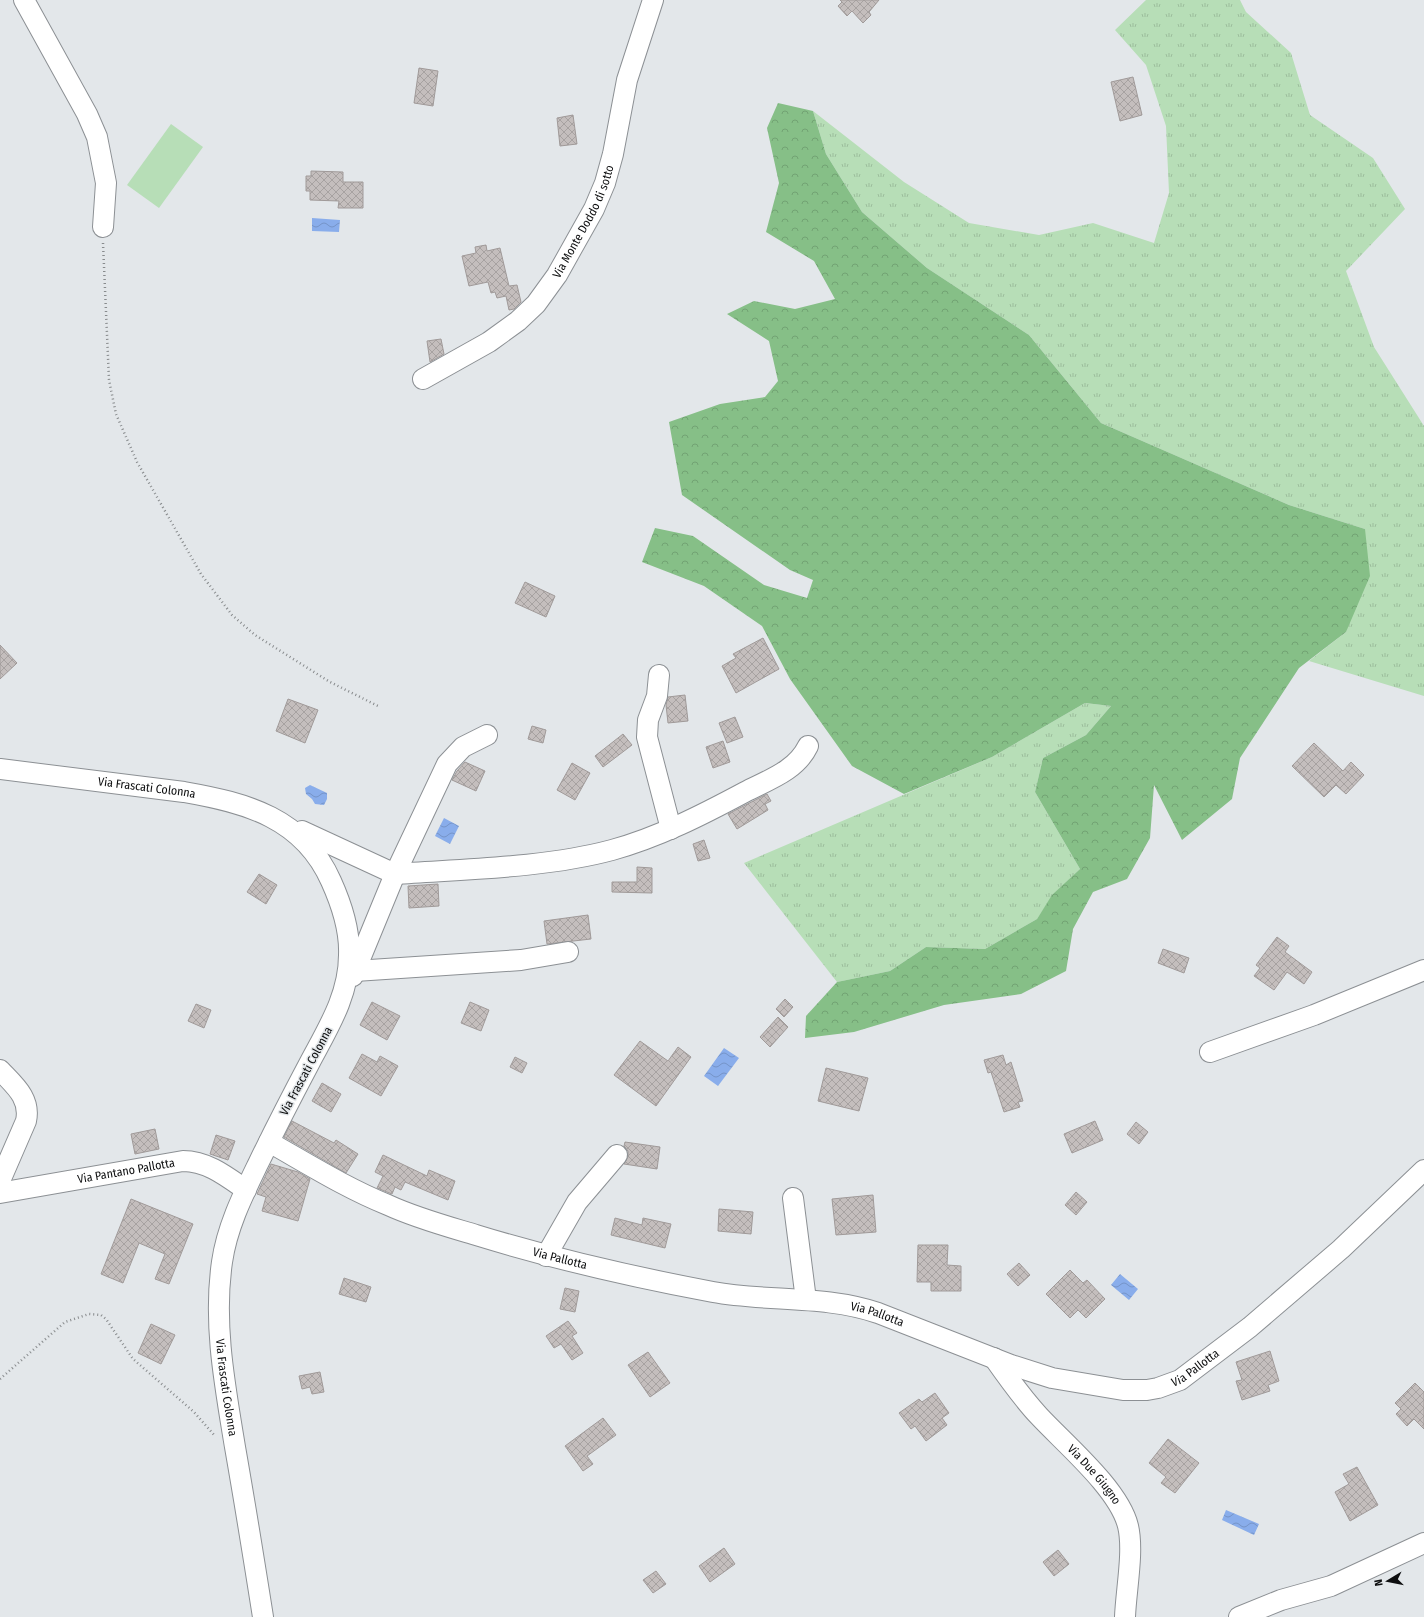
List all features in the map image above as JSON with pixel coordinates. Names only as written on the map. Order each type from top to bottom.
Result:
[{"type":"street","points":[[24,0],[87,114],[95,133],[100,150],[106,183],[103,228]]},
{"type":"street","name":"Via Monte Doddo di sotto","points":[[422,379],[483,346],[518,321],[542,297],[557,275],[594,209],[605,183],[612,161],[630,70],[653,0]]},
{"type":"street","points":[[659,675],[657,696],[648,720],[648,737],[671,829]]},
{"type":"street","points":[[337,1011],[355,971],[394,874],[447,764],[463,747],[487,735]]},
{"type":"street","points":[[257,810],[394,874],[545,862],[577,857],[626,846],[671,829],[702,815],[791,768],[802,756],[808,746]]},
{"type":"street","name":"Via Frascati Colonna","points":[[0,769],[178,791],[226,800],[257,810],[284,824],[308,843],[321,861],[334,886],[347,934],[350,957],[344,990],[337,1011],[269,1142],[246,1190],[234,1218],[224,1252],[220,1279],[218,1316],[225,1385],[263,1617]]},
{"type":"street","points":[[355,971],[526,960],[568,952]]},
{"type":"street","points":[[1210,1052],[1314,1015],[1424,970]]},
{"type":"street","points":[[0,1070],[23,1096],[27,1110],[26,1121],[0,1181]]},
{"type":"street","name":"Via Pallotta","points":[[269,1142],[358,1191],[395,1209],[546,1256],[726,1294],[838,1303],[870,1310],[994,1358],[1052,1378],[1111,1388],[1147,1390],[1175,1382],[1250,1327],[1341,1249],[1424,1170]]},
{"type":"street","points":[[546,1256],[577,1202],[616,1155]]},
{"type":"street","name":"Via Pantano Pallotta","points":[[0,1193],[182,1161],[199,1162],[210,1167],[246,1190]]},
{"type":"street","points":[[793,1198],[806,1300]]},
{"type":"street","name":"Via Due Giugno","points":[[994,1358],[1030,1406],[1096,1475],[1124,1514],[1128,1526],[1130,1544],[1125,1617]]},
{"type":"street","points":[[1239,1617],[1275,1602],[1331,1586],[1424,1543]]},
{"type":"path","points":[[103,228],[110,390],[120,427],[143,473],[204,578],[232,615],[255,635],[278,651],[343,689],[378,706]]},
{"type":"path","points":[[0,1379],[65,1322],[75,1317],[95,1314],[106,1319],[133,1359],[194,1412],[217,1438]]},
{"type":"green space","points":[[1146,0],[1240,0],[1246,12],[1291,53],[1310,115],[1373,158],[1405,209],[1346,271],[1374,347],[1424,426],[1424,696],[1309,661],[1346,632],[1365,529],[1289,505],[1101,423],[1029,335],[927,268],[862,212],[826,154],[813,111],[904,182],[969,223],[1039,235],[1093,223],[1154,243],[1169,193],[1166,126],[1146,65],[1115,30]]},
{"type":"green space","points":[[778,103],[813,111],[826,154],[862,212],[927,268],[1029,335],[1101,423],[1289,505],[1365,529],[1370,576],[1346,632],[1299,668],[1240,758],[1232,799],[1182,840],[1154,785],[1150,838],[1127,879],[1093,892],[1073,929],[1066,971],[1021,994],[944,1005],[854,1032],[805,1038],[806,1016],[837,982],[890,971],[926,947],[985,949],[1037,919],[1052,895],[1080,869],[1035,792],[1043,758],[1086,735],[1111,706],[1085,703],[992,757],[904,794],[852,766],[790,679],[762,626],[704,586],[642,562],[655,528],[693,536],[764,585],[807,598],[813,580],[790,570],[682,495],[669,422],[720,404],[765,397],[778,381],[769,341],[727,314],[754,301],[795,309],[835,299],[814,261],[766,232],[779,183],[767,128]]},
{"type":"green space","points":[[171,124],[203,147],[159,208],[127,185]]},
{"type":"green space","points":[[1085,703],[1111,706],[1086,735],[1043,758],[1035,792],[1080,869],[1053,895],[1037,919],[985,949],[926,947],[890,971],[837,982],[744,863],[992,757]]},
{"type":"water","points":[[312,218],[340,220],[339,232],[312,231]]},
{"type":"water","points":[[310,785],[327,793],[327,799],[324,805],[315,804],[306,794],[305,788]]},
{"type":"water","points":[[444,818],[459,826],[450,844],[435,836]]},
{"type":"water","points":[[724,1048],[739,1058],[718,1086],[704,1076]]},
{"type":"water","points":[[1120,1274],[1138,1289],[1129,1300],[1111,1285]]},
{"type":"water","points":[[1226,1510],[1259,1524],[1254,1535],[1222,1520]]},
{"type":"building","points":[[840,0],[879,0],[869,12],[871,15],[863,23],[852,11],[847,16],[838,6],[842,2]]},
{"type":"building","points":[[419,68],[438,71],[433,106],[414,103]]},
{"type":"building","points":[[1133,77],[1142,115],[1120,121],[1111,82]]},
{"type":"building","points":[[573,115],[577,144],[560,146],[557,118]]},
{"type":"building","points":[[311,171],[343,172],[343,182],[363,182],[363,208],[338,208],[339,201],[310,200],[310,191],[306,191],[306,176],[311,176]]},
{"type":"building","points":[[486,245],[487,251],[500,248],[509,286],[517,285],[521,302],[514,309],[509,310],[506,296],[497,298],[495,292],[491,293],[488,282],[469,286],[462,256],[476,253],[475,247]]},
{"type":"building","points":[[441,339],[444,354],[430,362],[427,341]]},
{"type":"building","points":[[525,582],[555,596],[546,617],[515,603]]},
{"type":"building","points":[[763,638],[779,669],[736,693],[722,666],[736,658],[733,654]]},
{"type":"building","points":[[0,645],[17,663],[0,679]]},
{"type":"building","points":[[685,695],[688,721],[668,723],[666,705],[668,697]]},
{"type":"building","points":[[288,699],[318,710],[305,743],[276,731]]},
{"type":"building","points":[[735,717],[743,737],[727,743],[719,723]]},
{"type":"building","points":[[532,726],[546,730],[543,743],[528,739]]},
{"type":"building","points":[[623,734],[632,745],[603,767],[595,756]]},
{"type":"building","points":[[723,741],[730,762],[713,768],[706,747]]},
{"type":"building","points":[[1314,743],[1343,771],[1351,762],[1364,775],[1346,794],[1336,785],[1324,797],[1292,766]]},
{"type":"building","points":[[465,762],[485,771],[476,791],[452,780],[457,771]]},
{"type":"building","points":[[572,763],[590,773],[575,800],[557,790]]},
{"type":"building","points":[[767,794],[771,801],[765,804],[768,810],[737,829],[728,814]]},
{"type":"building","points":[[704,840],[710,858],[698,861],[693,844]]},
{"type":"building","points":[[637,867],[652,868],[652,893],[612,892],[612,882],[637,882]]},
{"type":"building","points":[[259,874],[277,885],[266,904],[247,892]]},
{"type":"building","points":[[438,884],[439,906],[409,908],[408,886]]},
{"type":"building","points":[[588,915],[591,939],[547,944],[544,921]]},
{"type":"building","points":[[1277,937],[1289,946],[1285,952],[1312,972],[1304,984],[1287,972],[1274,990],[1254,976],[1260,968],[1256,965]]},
{"type":"building","points":[[1163,949],[1189,958],[1184,973],[1158,963]]},
{"type":"building","points":[[785,999],[793,1007],[784,1017],[776,1009]]},
{"type":"building","points":[[372,1002],[400,1016],[387,1040],[360,1025]]},
{"type":"building","points":[[470,1002],[489,1010],[481,1031],[461,1023]]},
{"type":"building","points":[[196,1004],[211,1010],[204,1028],[188,1021]]},
{"type":"building","points":[[778,1017],[788,1027],[770,1047],[760,1037]]},
{"type":"building","points":[[640,1041],[668,1061],[678,1047],[691,1057],[656,1106],[614,1075]]},
{"type":"building","points":[[362,1054],[377,1062],[380,1056],[398,1066],[381,1096],[349,1078]]},
{"type":"building","points":[[1003,1055],[1006,1065],[1011,1062],[1023,1101],[1018,1102],[1020,1107],[1004,1112],[991,1072],[988,1073],[984,1060]]},
{"type":"building","points":[[515,1057],[527,1063],[522,1073],[510,1067]]},
{"type":"building","points":[[826,1068],[868,1078],[859,1111],[818,1101]]},
{"type":"building","points":[[322,1083],[341,1094],[331,1112],[312,1101]]},
{"type":"building","points":[[292,1121],[334,1143],[336,1140],[358,1154],[346,1173],[284,1137]]},
{"type":"building","points":[[1095,1121],[1103,1140],[1072,1153],[1064,1134]]},
{"type":"building","points":[[1136,1122],[1148,1132],[1139,1144],[1127,1134]]},
{"type":"building","points":[[155,1129],[159,1149],[135,1154],[131,1134]]},
{"type":"building","points":[[216,1135],[235,1141],[228,1160],[210,1154]]},
{"type":"building","points":[[625,1142],[660,1147],[657,1169],[624,1164],[628,1157],[628,1151],[624,1146]]},
{"type":"building","points":[[383,1155],[427,1176],[429,1170],[455,1181],[448,1200],[405,1182],[401,1190],[395,1187],[392,1194],[377,1188],[383,1176],[375,1172]]},
{"type":"building","points":[[271,1164],[298,1172],[310,1179],[298,1221],[262,1211],[266,1197],[257,1194]]},
{"type":"building","points":[[1076,1192],[1087,1202],[1076,1215],[1065,1205]]},
{"type":"building","points":[[873,1195],[876,1232],[836,1235],[832,1199]]},
{"type":"building","points":[[131,1199],[193,1224],[169,1284],[155,1279],[165,1254],[139,1243],[123,1283],[101,1274]]},
{"type":"building","points":[[719,1209],[753,1212],[751,1234],[718,1231]]},
{"type":"building","points":[[615,1218],[642,1225],[643,1218],[671,1224],[665,1248],[611,1235]]},
{"type":"building","points":[[918,1245],[948,1245],[947,1265],[961,1266],[961,1291],[931,1291],[931,1282],[917,1282]]},
{"type":"building","points":[[1019,1263],[1030,1275],[1018,1286],[1007,1274]]},
{"type":"building","points":[[1070,1270],[1083,1283],[1087,1280],[1105,1299],[1086,1318],[1078,1310],[1070,1318],[1046,1294]]},
{"type":"building","points":[[344,1278],[371,1287],[366,1302],[339,1294]]},
{"type":"building","points":[[565,1288],[579,1291],[575,1312],[560,1309]]},
{"type":"building","points":[[568,1321],[577,1333],[572,1336],[583,1353],[572,1360],[561,1344],[554,1348],[546,1336]]},
{"type":"building","points":[[151,1324],[175,1335],[161,1364],[138,1353]]},
{"type":"building","points":[[1270,1351],[1279,1381],[1268,1385],[1270,1391],[1242,1400],[1236,1381],[1242,1380],[1236,1362]]},
{"type":"building","points":[[648,1352],[670,1383],[650,1397],[628,1365]]},
{"type":"building","points":[[320,1372],[324,1392],[312,1394],[310,1387],[302,1389],[299,1376]]},
{"type":"building","points":[[1415,1383],[1424,1392],[1424,1429],[1414,1419],[1407,1426],[1396,1414],[1401,1409],[1395,1403]]},
{"type":"building","points":[[935,1393],[949,1413],[942,1418],[947,1425],[926,1441],[915,1426],[911,1429],[899,1413],[919,1399],[922,1402]]},
{"type":"building","points":[[603,1418],[616,1435],[587,1456],[593,1464],[583,1471],[565,1446]]},
{"type":"building","points":[[1168,1439],[1199,1463],[1175,1493],[1161,1483],[1166,1477],[1149,1463]]},
{"type":"building","points":[[1357,1467],[1378,1505],[1350,1521],[1335,1492],[1349,1484],[1343,1474]]},
{"type":"building","points":[[724,1548],[735,1564],[710,1582],[699,1566]]},
{"type":"building","points":[[1058,1550],[1069,1564],[1054,1576],[1043,1562]]},
{"type":"building","points":[[656,1571],[666,1584],[653,1593],[643,1580]]}]
